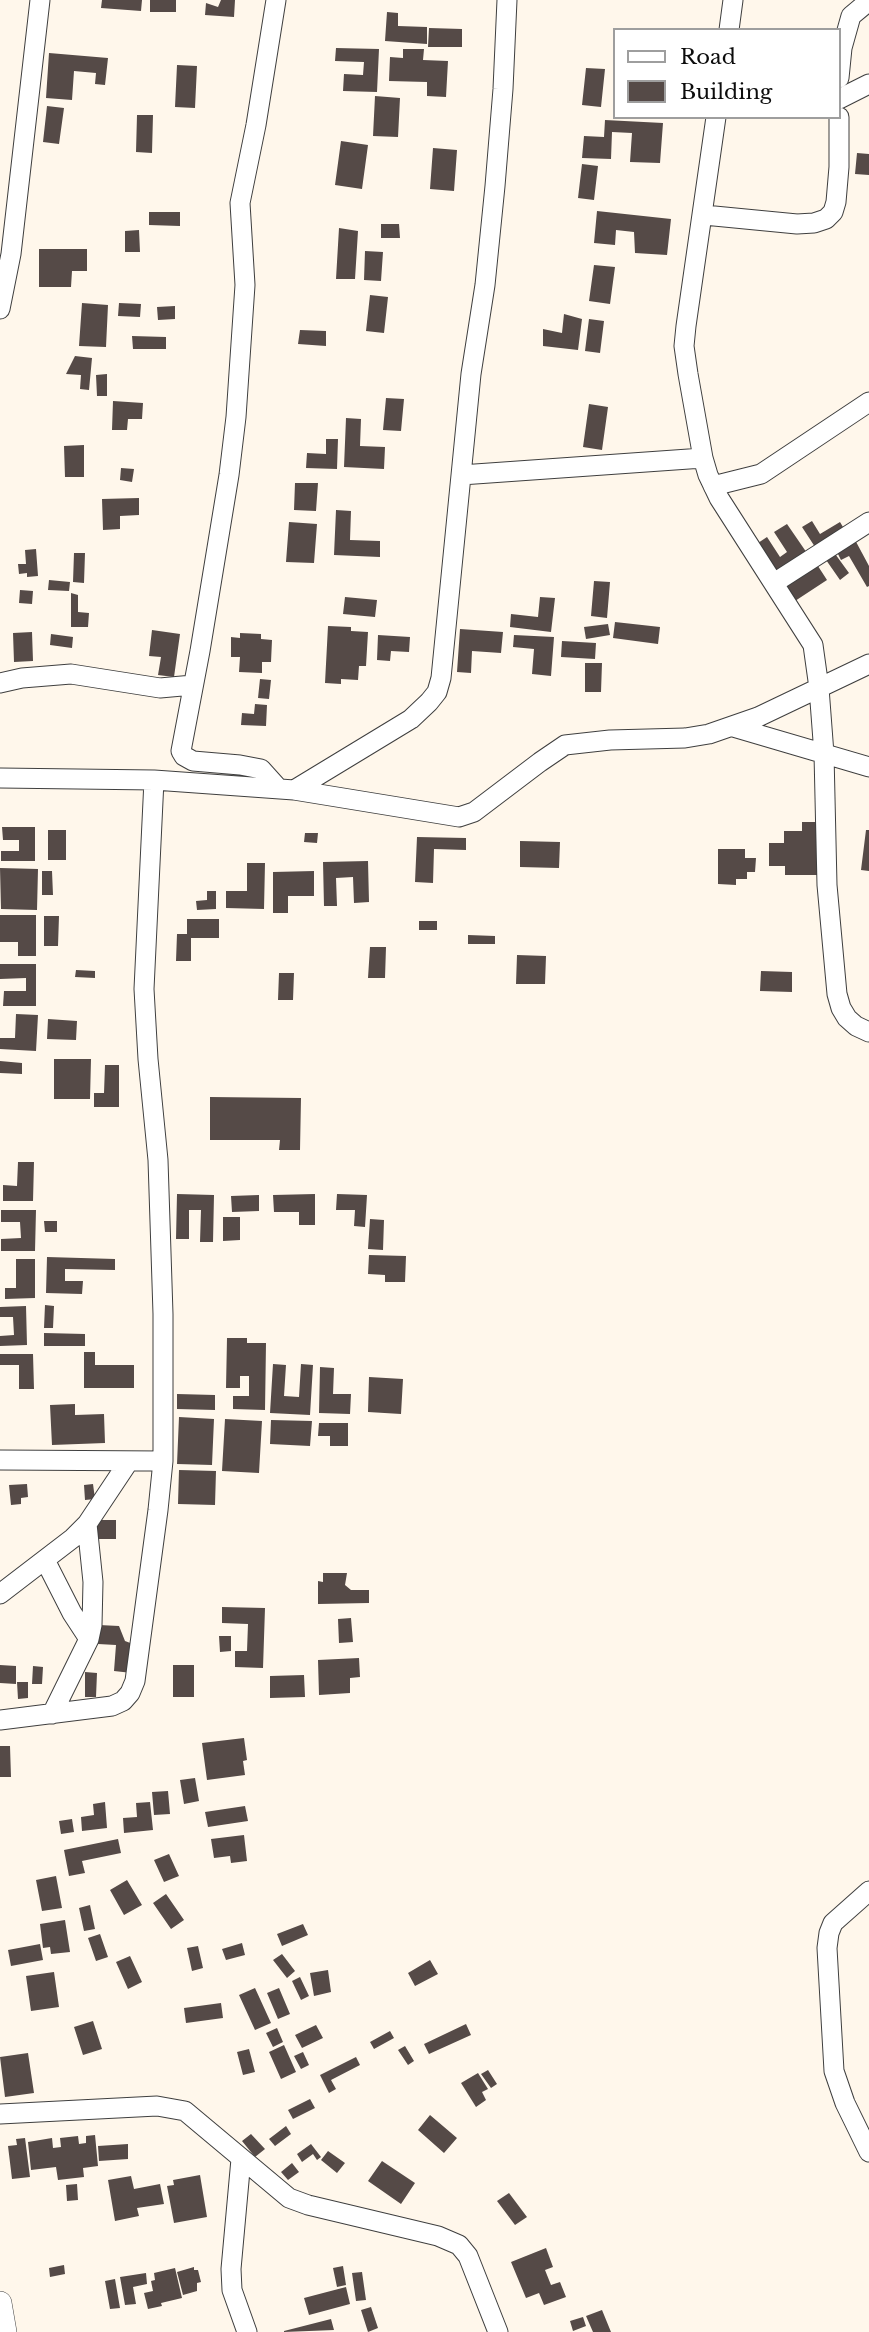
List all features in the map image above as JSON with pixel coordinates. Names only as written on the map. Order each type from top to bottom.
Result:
[{"type":"street","points":[[0,309],[12,246],[40,0]]},
{"type":"street","points":[[276,0],[257,125],[240,203],[245,285],[236,417],[229,475],[194,685],[181,742],[184,757],[193,761],[254,767],[267,773],[286,789]]},
{"type":"street","points":[[286,789],[411,719],[437,692],[444,665],[471,374],[485,285],[503,89],[507,0]]},
{"type":"street","points":[[729,28],[733,0]]},
{"type":"street","points":[[841,58],[851,16],[869,1]]},
{"type":"street","points":[[841,98],[869,84]]},
{"type":"street","points":[[716,119],[684,346],[702,458],[719,498],[813,645],[824,754],[827,885],[837,994],[847,1018],[869,1032]]},
{"type":"street","points":[[704,215],[797,224],[826,219],[833,212],[836,202],[839,119]]},
{"type":"street","points":[[713,486],[761,474],[869,401]]},
{"type":"street","points":[[461,475],[702,458]]},
{"type":"street","points":[[774,583],[869,522]]},
{"type":"street","points":[[0,778],[154,780],[286,789],[459,817],[474,812],[565,745],[610,740],[685,738],[733,727],[869,664]]},
{"type":"street","points":[[0,683],[22,678],[71,674],[160,688],[194,685]]},
{"type":"street","points":[[733,727],[869,767]]},
{"type":"street","points":[[0,1720],[112,1706],[123,1701],[135,1681],[163,1461],[163,1314],[158,1160],[144,989],[154,780]]},
{"type":"street","points":[[0,1460],[163,1461]]},
{"type":"street","points":[[0,1594],[87,1524],[130,1461]]},
{"type":"street","points":[[52,1714],[89,1639],[93,1609],[87,1524]]},
{"type":"street","points":[[45,1560],[72,1614],[89,1639]]},
{"type":"street","points":[[869,1891],[832,1923],[827,1948],[834,2071],[845,2103],[869,2152]]},
{"type":"street","points":[[0,2114],[157,2106],[174,2108],[193,2116],[279,2192],[296,2202],[438,2236],[459,2245],[468,2256],[498,2332]]},
{"type":"street","points":[[241,2159],[231,2269],[232,2290],[247,2332]]},
{"type":"street","points":[[0,2304],[5,2332]]},
{"type":"building","points":[[102,0],[142,0],[141,11],[101,8]]},
{"type":"building","points":[[150,0],[176,0],[176,12],[150,12]]},
{"type":"building","points":[[221,0],[235,0],[234,17],[205,15],[206,3],[218,7]]},
{"type":"building","points":[[387,12],[398,13],[398,26],[427,27],[427,44],[385,41]]},
{"type":"building","points":[[429,28],[462,29],[462,47],[428,47]]},
{"type":"building","points":[[336,48],[379,49],[377,92],[343,91],[344,74],[363,75],[364,62],[335,61]]},
{"type":"building","points":[[403,49],[424,49],[423,60],[448,61],[446,97],[427,96],[427,82],[389,81],[390,57],[403,58]]},
{"type":"building","points":[[49,53],[108,58],[105,85],[95,84],[96,73],[74,71],[72,100],[46,98]]},
{"type":"building","points":[[177,65],[197,66],[195,108],[175,107]]},
{"type":"building","points":[[586,68],[605,69],[601,107],[582,105]]},
{"type":"building","points":[[375,96],[400,98],[398,137],[373,136]]},
{"type":"building","points":[[47,106],[64,108],[59,144],[43,142]]},
{"type":"building","points":[[137,115],[153,115],[152,153],[136,152]]},
{"type":"building","points":[[605,120],[663,123],[660,163],[630,162],[632,133],[612,132],[611,159],[582,158],[584,136],[604,137]]},
{"type":"building","points":[[341,141],[368,145],[362,189],[335,185]]},
{"type":"building","points":[[433,148],[457,150],[454,191],[430,189]]},
{"type":"building","points":[[857,153],[869,154],[869,175],[855,174]]},
{"type":"building","points":[[582,164],[598,166],[594,200],[578,198]]},
{"type":"building","points":[[597,211],[671,219],[667,255],[635,253],[634,232],[616,230],[615,245],[594,243]]},
{"type":"building","points":[[149,212],[180,212],[180,226],[149,225]]},
{"type":"building","points":[[381,224],[399,224],[400,238],[381,238]]},
{"type":"building","points":[[339,228],[358,231],[355,279],[336,279]]},
{"type":"building","points":[[139,230],[140,252],[125,252],[125,231]]},
{"type":"building","points":[[39,249],[87,249],[87,271],[72,271],[71,287],[39,287]]},
{"type":"building","points":[[365,251],[383,252],[381,281],[364,280]]},
{"type":"building","points":[[594,265],[615,267],[610,304],[589,301]]},
{"type":"building","points":[[370,295],[388,297],[384,333],[366,331]]},
{"type":"building","points":[[82,303],[108,305],[106,347],[79,346]]},
{"type":"building","points":[[119,303],[141,304],[140,317],[118,316]]},
{"type":"building","points":[[175,306],[175,319],[158,320],[157,307]]},
{"type":"building","points":[[564,314],[582,319],[578,350],[543,346],[543,329],[562,333]]},
{"type":"building","points":[[589,319],[604,321],[600,353],[585,351]]},
{"type":"building","points":[[300,330],[326,331],[326,346],[298,344]]},
{"type":"building","points":[[132,336],[166,337],[166,349],[133,349]]},
{"type":"building","points":[[75,356],[92,358],[89,390],[80,389],[81,375],[66,374]]},
{"type":"building","points":[[107,374],[107,396],[97,396],[96,375]]},
{"type":"building","points":[[386,398],[404,399],[401,431],[383,430]]},
{"type":"building","points":[[113,401],[143,403],[142,419],[128,419],[127,430],[112,430]]},
{"type":"building","points":[[589,404],[608,407],[602,450],[583,447]]},
{"type":"building","points":[[346,418],[361,419],[360,446],[385,447],[384,469],[344,467]]},
{"type":"building","points":[[326,439],[338,439],[337,469],[306,468],[307,453],[326,454]]},
{"type":"building","points":[[84,445],[84,477],[65,477],[64,446]]},
{"type":"building","points":[[121,468],[134,469],[132,482],[120,480]]},
{"type":"building","points":[[295,483],[318,483],[316,511],[294,510]]},
{"type":"building","points":[[139,498],[139,515],[120,516],[120,529],[103,530],[102,499]]},
{"type":"building","points":[[336,510],[351,511],[350,540],[380,541],[380,557],[334,555]]},
{"type":"building","points":[[812,521],[820,534],[840,522],[846,532],[817,550],[802,527]]},
{"type":"building","points":[[289,522],[317,524],[314,563],[286,562]]},
{"type":"building","points":[[787,524],[809,556],[776,577],[755,545],[767,537],[780,557],[787,552],[774,532]]},
{"type":"building","points":[[854,538],[869,566],[867,587],[849,556],[841,560],[835,548]]},
{"type":"building","points":[[36,549],[38,576],[27,577],[27,573],[19,574],[18,564],[26,564],[25,550]]},
{"type":"building","points":[[833,551],[849,573],[840,580],[824,557]]},
{"type":"building","points":[[74,553],[85,553],[84,583],[73,582]]},
{"type":"building","points":[[816,563],[827,580],[795,601],[784,583]]},
{"type":"building","points":[[49,580],[70,582],[69,591],[48,590]]},
{"type":"building","points":[[594,581],[610,582],[607,618],[591,616]]},
{"type":"building","points":[[20,590],[33,591],[32,604],[19,603]]},
{"type":"building","points":[[71,593],[78,595],[78,612],[89,613],[88,627],[71,627]]},
{"type":"building","points":[[345,597],[377,600],[375,617],[343,614]]},
{"type":"building","points":[[540,597],[555,598],[551,632],[510,627],[511,614],[538,617]]},
{"type":"building","points":[[615,622],[660,627],[658,644],[613,638]]},
{"type":"building","points":[[608,624],[610,635],[586,639],[584,627]]},
{"type":"building","points":[[328,626],[351,627],[351,631],[368,632],[366,666],[359,666],[358,680],[341,679],[341,684],[325,683]]},
{"type":"building","points":[[460,629],[503,632],[501,653],[472,651],[471,673],[457,672]]},
{"type":"building","points":[[152,630],[180,634],[174,677],[158,675],[161,657],[149,656]]},
{"type":"building","points":[[32,632],[33,661],[14,662],[13,633]]},
{"type":"building","points":[[240,633],[261,634],[261,639],[272,640],[271,662],[262,662],[262,673],[239,672],[240,657],[231,657],[231,637],[240,638]]},
{"type":"building","points":[[51,634],[73,637],[72,648],[50,645]]},
{"type":"building","points":[[378,635],[410,637],[409,652],[391,651],[390,661],[377,660]]},
{"type":"building","points":[[514,635],[554,637],[551,676],[532,674],[534,649],[513,647]]},
{"type":"building","points":[[562,641],[596,643],[595,659],[561,657]]},
{"type":"building","points":[[585,663],[602,663],[601,692],[585,692]]},
{"type":"building","points":[[260,679],[271,680],[269,699],[258,698]]},
{"type":"building","points":[[255,704],[267,705],[266,726],[241,725],[242,713],[254,714]]},
{"type":"building","points":[[802,822],[817,822],[817,875],[785,875],[785,866],[769,866],[769,843],[784,843],[784,831],[802,831]]},
{"type":"building","points":[[2,827],[35,827],[35,861],[1,861],[1,851],[19,851],[19,840],[3,840]]},
{"type":"building","points":[[48,830],[66,830],[66,860],[48,860]]},
{"type":"building","points":[[866,830],[869,830],[869,871],[861,870]]},
{"type":"building","points":[[305,833],[318,833],[317,843],[304,842]]},
{"type":"building","points":[[417,837],[466,838],[466,850],[434,849],[433,883],[415,882]]},
{"type":"building","points":[[520,841],[560,842],[559,868],[520,867]]},
{"type":"building","points":[[718,849],[745,849],[745,858],[756,858],[755,872],[747,872],[747,879],[736,879],[736,885],[718,884]]},
{"type":"building","points":[[368,861],[369,902],[354,903],[353,877],[336,878],[337,906],[324,906],[323,862]]},
{"type":"building","points":[[247,863],[265,863],[264,909],[226,908],[226,891],[247,891]]},
{"type":"building","points":[[0,868],[38,869],[37,910],[1,909]]},
{"type":"building","points":[[42,871],[52,871],[53,895],[42,895]]},
{"type":"building","points":[[314,871],[314,896],[288,896],[288,913],[273,913],[273,872]]},
{"type":"building","points":[[207,891],[216,891],[216,909],[197,910],[196,901],[207,900]]},
{"type":"building","points":[[0,915],[36,915],[36,956],[18,956],[18,942],[0,942]]},
{"type":"building","points":[[44,916],[59,916],[58,946],[44,946]]},
{"type":"building","points":[[187,919],[219,919],[219,938],[191,938],[191,961],[176,961],[177,934],[187,934]]},
{"type":"building","points":[[419,921],[437,921],[437,930],[419,930]]},
{"type":"building","points":[[468,935],[495,936],[495,944],[468,944]]},
{"type":"building","points":[[370,947],[386,947],[385,978],[368,978]]},
{"type":"building","points":[[517,955],[546,956],[545,984],[516,984]]},
{"type":"building","points":[[0,964],[36,964],[36,1006],[3,1006],[4,991],[26,991],[26,978],[0,979]]},
{"type":"building","points":[[76,970],[95,971],[95,978],[75,977]]},
{"type":"building","points":[[761,971],[792,972],[792,992],[760,991]]},
{"type":"building","points":[[279,973],[294,973],[293,1000],[278,1000]]},
{"type":"building","points":[[16,1014],[38,1015],[36,1051],[0,1049],[0,1038],[15,1038]]},
{"type":"building","points":[[48,1019],[77,1021],[76,1040],[47,1039]]},
{"type":"building","points":[[54,1059],[91,1059],[90,1099],[54,1099]]},
{"type":"building","points":[[0,1061],[22,1063],[22,1074],[0,1073]]},
{"type":"building","points":[[105,1065],[119,1065],[119,1107],[94,1107],[94,1093],[104,1093]]},
{"type":"building","points":[[210,1097],[301,1098],[300,1150],[279,1150],[280,1140],[210,1140]]},
{"type":"building","points":[[18,1162],[34,1162],[33,1201],[3,1201],[3,1185],[17,1186]]},
{"type":"building","points":[[177,1194],[214,1195],[213,1242],[200,1242],[201,1210],[189,1210],[189,1239],[176,1239]]},
{"type":"building","points":[[315,1194],[315,1225],[299,1225],[299,1212],[274,1212],[273,1195]]},
{"type":"building","points":[[337,1194],[367,1195],[365,1227],[354,1226],[355,1210],[336,1210]]},
{"type":"building","points":[[259,1195],[259,1211],[232,1212],[231,1196]]},
{"type":"building","points":[[1,1210],[36,1210],[35,1251],[1,1251],[1,1239],[21,1238],[20,1222],[1,1222]]},
{"type":"building","points":[[223,1217],[240,1217],[240,1240],[223,1241]]},
{"type":"building","points":[[370,1219],[384,1220],[383,1250],[368,1249]]},
{"type":"building","points":[[44,1221],[57,1221],[57,1232],[45,1232]]},
{"type":"building","points":[[369,1255],[406,1256],[405,1282],[385,1282],[385,1275],[368,1274]]},
{"type":"building","points":[[47,1257],[115,1259],[115,1270],[65,1269],[65,1281],[83,1281],[82,1294],[46,1293]]},
{"type":"building","points":[[16,1259],[35,1259],[35,1298],[5,1299],[5,1288],[16,1288]]},
{"type":"building","points":[[45,1305],[54,1306],[53,1328],[44,1328]]},
{"type":"building","points":[[26,1306],[27,1345],[0,1346],[0,1336],[14,1335],[13,1317],[0,1317],[0,1307]]},
{"type":"building","points":[[44,1333],[85,1334],[85,1346],[44,1346]]},
{"type":"building","points":[[227,1338],[247,1338],[247,1343],[266,1343],[265,1410],[233,1409],[233,1396],[249,1396],[249,1376],[240,1376],[240,1388],[226,1388]]},
{"type":"building","points":[[84,1352],[95,1352],[95,1365],[134,1365],[134,1388],[84,1388]]},
{"type":"building","points":[[0,1354],[33,1354],[34,1389],[19,1389],[19,1365],[0,1365]]},
{"type":"building","points":[[273,1364],[286,1365],[284,1396],[299,1397],[301,1364],[313,1365],[310,1415],[270,1413]]},
{"type":"building","points":[[320,1367],[334,1368],[333,1394],[351,1394],[350,1414],[319,1413]]},
{"type":"building","points":[[369,1377],[403,1379],[401,1414],[368,1412]]},
{"type":"building","points":[[177,1394],[215,1395],[215,1410],[177,1409]]},
{"type":"building","points":[[75,1404],[75,1415],[104,1414],[105,1443],[52,1445],[50,1405]]},
{"type":"building","points":[[179,1417],[214,1419],[212,1465],[177,1464]]},
{"type":"building","points":[[225,1419],[262,1421],[259,1473],[222,1471]]},
{"type":"building","points":[[271,1420],[312,1421],[310,1446],[270,1444]]},
{"type":"building","points":[[319,1423],[348,1423],[348,1446],[330,1446],[330,1436],[318,1436]]},
{"type":"building","points":[[179,1470],[216,1471],[215,1505],[178,1504]]},
{"type":"building","points":[[27,1484],[28,1497],[21,1498],[21,1504],[11,1505],[9,1485]]},
{"type":"building","points":[[93,1484],[95,1499],[85,1500],[84,1485]]},
{"type":"building","points":[[96,1520],[116,1520],[116,1539],[96,1539]]},
{"type":"building","points":[[323,1573],[347,1573],[345,1585],[351,1590],[369,1590],[369,1603],[318,1604],[318,1581],[323,1582]]},
{"type":"building","points":[[222,1607],[265,1608],[263,1668],[235,1667],[235,1651],[247,1651],[248,1624],[222,1623]]},
{"type":"building","points":[[351,1618],[353,1642],[339,1643],[338,1619]]},
{"type":"building","points":[[99,1625],[119,1626],[125,1641],[133,1644],[132,1673],[114,1671],[116,1645],[98,1644]]},
{"type":"building","points":[[219,1636],[231,1636],[231,1651],[220,1652]]},
{"type":"building","points":[[359,1658],[360,1677],[350,1678],[350,1693],[319,1695],[318,1660]]},
{"type":"building","points":[[0,1665],[16,1666],[16,1684],[0,1683]]},
{"type":"building","points":[[173,1665],[194,1665],[194,1697],[173,1697]]},
{"type":"building","points":[[33,1666],[43,1667],[42,1684],[32,1684]]},
{"type":"building","points":[[85,1672],[97,1673],[96,1697],[85,1697]]},
{"type":"building","points":[[304,1675],[305,1697],[270,1698],[270,1676]]},
{"type":"building","points":[[17,1682],[28,1682],[28,1698],[18,1699]]},
{"type":"building","points":[[244,1738],[247,1760],[243,1761],[245,1775],[207,1780],[202,1743]]},
{"type":"building","points":[[0,1746],[10,1746],[11,1777],[0,1777]]},
{"type":"building","points":[[195,1778],[199,1801],[184,1804],[180,1780]]},
{"type":"building","points":[[168,1791],[170,1814],[154,1815],[152,1792]]},
{"type":"building","points":[[105,1802],[107,1828],[82,1831],[81,1817],[94,1815],[93,1804]]},
{"type":"building","points":[[150,1802],[153,1830],[124,1833],[123,1818],[137,1817],[136,1803]]},
{"type":"building","points":[[245,1806],[248,1821],[208,1827],[205,1812]]},
{"type":"building","points":[[72,1819],[74,1832],[61,1834],[59,1821]]},
{"type":"building","points":[[244,1835],[247,1861],[231,1863],[230,1856],[214,1858],[211,1839]]},
{"type":"building","points":[[118,1839],[121,1853],[82,1861],[85,1873],[69,1876],[64,1850]]},
{"type":"building","points":[[169,1854],[179,1876],[164,1882],[154,1860]]},
{"type":"building","points":[[56,1876],[62,1908],[42,1911],[36,1880]]},
{"type":"building","points":[[127,1880],[142,1905],[124,1915],[110,1890]]},
{"type":"building","points":[[166,1894],[184,1920],[171,1929],[153,1903]]},
{"type":"building","points":[[90,1905],[95,1929],[84,1931],[79,1908]]},
{"type":"building","points":[[65,1920],[70,1952],[51,1954],[50,1947],[43,1948],[40,1924]]},
{"type":"building","points":[[303,1924],[308,1935],[282,1946],[277,1934]]},
{"type":"building","points":[[100,1934],[108,1957],[96,1961],[88,1938]]},
{"type":"building","points":[[242,1943],[245,1955],[226,1960],[222,1949]]},
{"type":"building","points":[[40,1944],[43,1960],[11,1966],[8,1950]]},
{"type":"building","points":[[198,1946],[203,1968],[192,1971],[187,1948]]},
{"type":"building","points":[[282,1954],[295,1971],[287,1978],[273,1960]]},
{"type":"building","points":[[130,1956],[142,1982],[128,1989],[116,1962]]},
{"type":"building","points":[[430,1960],[438,1974],[415,1986],[408,1973]]},
{"type":"building","points":[[328,1970],[331,1992],[314,1996],[310,1973]]},
{"type":"building","points":[[54,1972],[59,2007],[31,2011],[26,1976]]},
{"type":"building","points":[[300,1977],[309,1996],[301,2000],[292,1981]]},
{"type":"building","points":[[255,1988],[271,2023],[255,2030],[239,1995]]},
{"type":"building","points":[[279,1988],[290,2014],[278,2019],[267,1993]]},
{"type":"building","points":[[221,2003],[223,2018],[186,2023],[184,2008]]},
{"type":"building","points":[[93,2021],[102,2049],[83,2055],[74,2027]]},
{"type":"building","points":[[466,2024],[471,2035],[429,2054],[424,2044]]},
{"type":"building","points":[[316,2025],[323,2038],[302,2048],[295,2035]]},
{"type":"building","points":[[277,2028],[283,2042],[273,2047],[266,2033]]},
{"type":"building","points":[[390,2031],[394,2038],[374,2049],[370,2042]]},
{"type":"building","points":[[284,2045],[296,2072],[281,2079],[269,2052]]},
{"type":"building","points":[[405,2046],[414,2061],[408,2065],[398,2050]]},
{"type":"building","points":[[249,2049],[255,2072],[243,2075],[237,2052]]},
{"type":"building","points":[[303,2052],[309,2065],[301,2069],[294,2056]]},
{"type":"building","points":[[28,2053],[34,2093],[5,2097],[0,2057]]},
{"type":"building","points":[[356,2057],[360,2065],[331,2080],[336,2089],[329,2093],[320,2075]]},
{"type":"building","points":[[488,2070],[497,2084],[491,2088],[481,2074]]},
{"type":"building","points":[[478,2073],[488,2089],[482,2092],[486,2100],[476,2107],[461,2083]]},
{"type":"building","points":[[310,2099],[315,2108],[293,2119],[288,2110]]},
{"type":"building","points":[[430,2115],[457,2138],[444,2153],[418,2130]]},
{"type":"building","points":[[286,2126],[291,2134],[275,2146],[269,2139]]},
{"type":"building","points":[[251,2134],[265,2149],[255,2157],[242,2141]]},
{"type":"building","points":[[95,2135],[98,2166],[83,2168],[84,2177],[58,2180],[56,2167],[31,2170],[28,2142],[52,2138],[53,2148],[61,2147],[60,2138],[78,2136],[79,2144],[86,2143],[86,2136]]},
{"type":"building","points":[[25,2138],[30,2177],[12,2179],[8,2146],[17,2145],[16,2139]]},
{"type":"building","points":[[128,2144],[128,2159],[99,2161],[98,2146]]},
{"type":"building","points":[[311,2144],[321,2157],[317,2160],[313,2154],[302,2162],[297,2154]]},
{"type":"building","points":[[328,2151],[345,2163],[337,2173],[321,2160]]},
{"type":"building","points":[[382,2161],[415,2183],[401,2204],[368,2181]]},
{"type":"building","points":[[292,2163],[299,2172],[288,2180],[281,2172]]},
{"type":"building","points":[[200,2175],[207,2217],[174,2223],[167,2186],[174,2185],[173,2180]]},
{"type":"building","points":[[131,2176],[134,2189],[160,2184],[164,2204],[137,2208],[139,2216],[115,2221],[108,2180]]},
{"type":"building","points":[[77,2184],[78,2200],[67,2201],[66,2185]]},
{"type":"building","points":[[509,2193],[527,2217],[515,2225],[497,2201]]},
{"type":"building","points":[[546,2248],[553,2267],[545,2270],[551,2285],[560,2282],[566,2297],[544,2305],[539,2293],[526,2298],[511,2262]]},
{"type":"building","points":[[64,2265],[65,2274],[50,2277],[49,2268]]},
{"type":"building","points":[[343,2266],[346,2285],[337,2287],[333,2268]]},
{"type":"building","points":[[194,2267],[194,2270],[198,2270],[201,2282],[197,2283],[197,2291],[183,2295],[177,2272]]},
{"type":"building","points":[[175,2268],[182,2298],[148,2309],[144,2293],[153,2291],[151,2281],[155,2280],[154,2273]]},
{"type":"building","points":[[362,2272],[366,2300],[356,2301],[352,2273]]},
{"type":"building","points":[[146,2273],[147,2284],[133,2287],[136,2304],[125,2305],[120,2277]]},
{"type":"building","points":[[115,2279],[120,2308],[110,2309],[105,2281]]},
{"type":"building","points":[[346,2287],[350,2304],[309,2315],[304,2298]]},
{"type":"building","points":[[371,2307],[378,2328],[368,2332],[361,2310]]},
{"type":"building","points":[[602,2310],[611,2332],[593,2332],[586,2316]]},
{"type":"building","points":[[583,2317],[586,2326],[573,2331],[570,2321]]},
{"type":"building","points":[[331,2319],[334,2330],[284,2332],[284,2331]]}]
